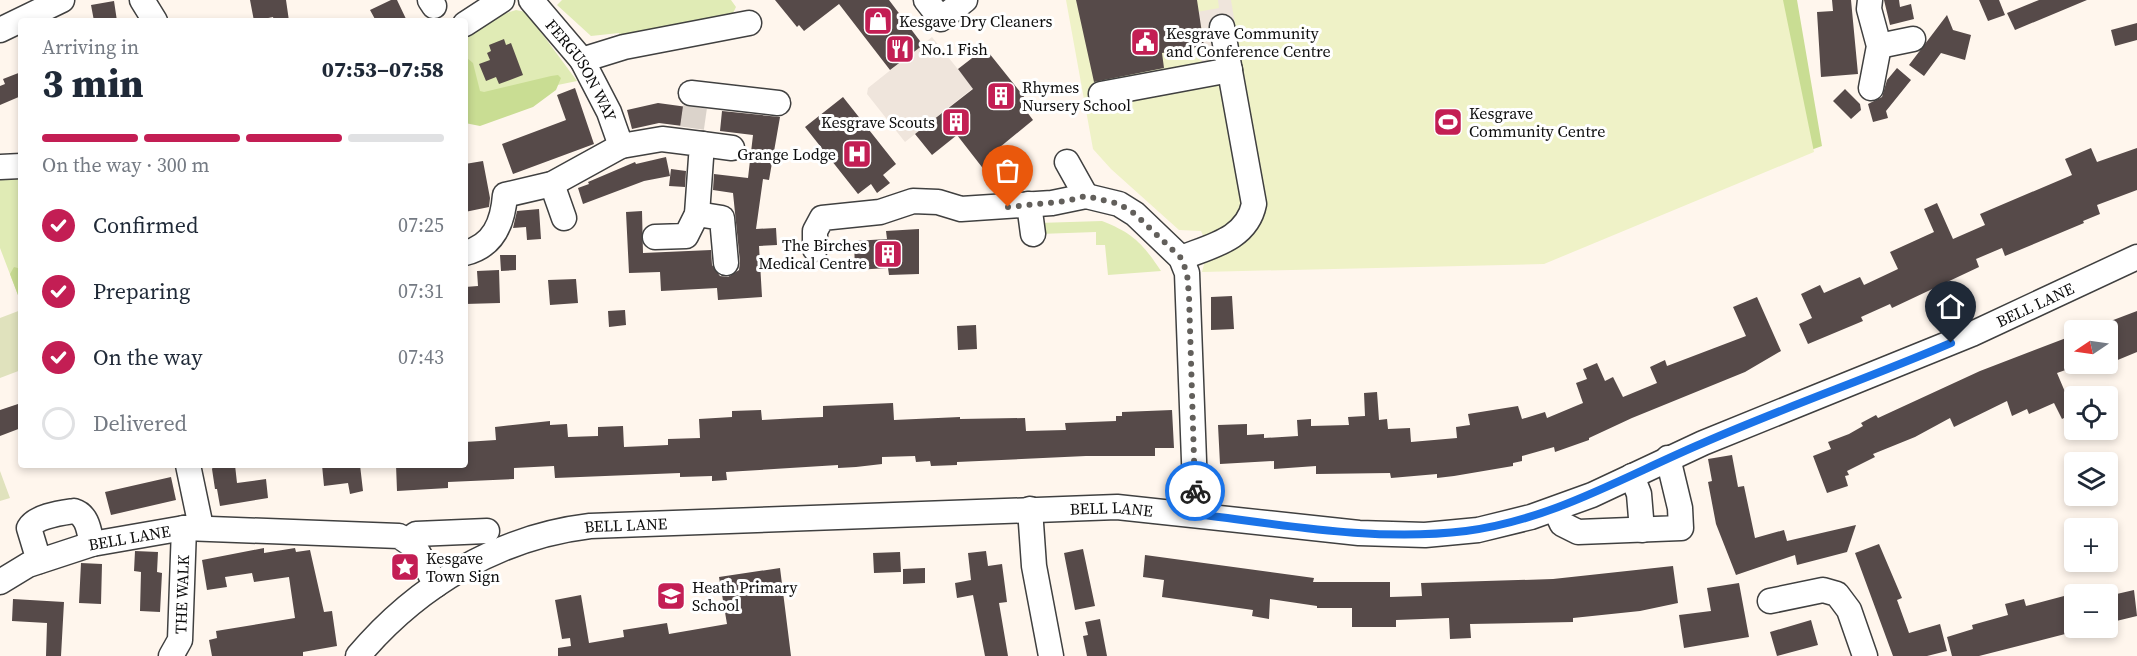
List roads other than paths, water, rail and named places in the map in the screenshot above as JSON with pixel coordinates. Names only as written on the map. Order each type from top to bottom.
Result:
[{"type":"street","points":[[25,18],[62,0]]},
{"type":"street","points":[[142,0],[153,18]]},
{"type":"street","points":[[468,22],[502,0]]},
{"type":"street","name":"FERGUSON WAY","points":[[531,0],[582,60],[609,112],[621,146]]},
{"type":"street","points":[[926,0],[941,19],[965,0]]},
{"type":"street","points":[[1870,0],[1880,46],[1872,88]]},
{"type":"street","points":[[0,30],[18,21]]},
{"type":"street","points":[[582,60],[624,47],[749,22]]},
{"type":"street","points":[[1181,258],[1234,236],[1251,218],[1254,204],[1222,27]]},
{"type":"street","points":[[1880,46],[1913,39]]},
{"type":"street","points":[[1101,94],[1230,70]]},
{"type":"street","points":[[468,252],[474,251],[498,228],[503,219],[505,195],[552,184],[621,146],[662,140],[694,118],[778,103]]},
{"type":"street","points":[[694,118],[732,148]]},
{"type":"street","points":[[655,237],[686,236],[697,214],[694,118]]},
{"type":"street","points":[[1067,162],[1086,196]]},
{"type":"street","points":[[0,167],[18,166]]},
{"type":"street","points":[[552,184],[564,218]]},
{"type":"street","points":[[815,249],[815,231],[822,218],[880,212],[913,201],[938,202],[952,214],[961,209],[1067,201],[1086,196],[1105,200],[1127,209],[1181,258],[1187,273],[1196,514]]},
{"type":"street","points":[[1029,204],[1033,234]]},
{"type":"street","points":[[697,214],[722,218],[726,263]]},
{"type":"street","name":"BELL LANE","points":[[358,656],[384,627],[436,585],[480,557],[511,543],[579,527],[1117,507],[1359,533],[1425,535],[1478,530],[1555,509],[1668,458],[1972,334],[2137,257]]},
{"type":"street","points":[[1555,509],[1562,524],[1578,532],[1681,528],[1680,508],[1668,458]]},
{"type":"street","name":"THE WALK","points":[[171,656],[180,640],[193,528],[188,468]]},
{"type":"street","points":[[1632,476],[1638,494],[1642,530]]},
{"type":"street","points":[[1030,509],[1034,566],[1051,656]]},
{"type":"street","points":[[39,561],[29,528],[32,523],[56,515],[79,512],[87,523],[92,544]]},
{"type":"street","name":"BELL LANE","points":[[0,582],[39,561],[92,544],[193,528],[390,535],[408,540],[416,534],[487,531]]},
{"type":"street","points":[[408,540],[420,554],[436,585]]},
{"type":"street","points":[[1770,601],[1823,590],[1837,594],[1849,610],[1865,656]]},
{"type":"tunnel","points":[[692,128],[695,107]]},
{"type":"place","name":"Kesgave Dry Cleaners","points":[[878,21]]},
{"type":"place","name":"Kesgrave Community and Conference Centre","points":[[1145,42]]},
{"type":"place","name":"No.1 Fish","points":[[900,49]]},
{"type":"place","name":"Rhymes Nursery School","points":[[1001,96]]},
{"type":"place","name":"Kesgrave Scouts","points":[[956,122]]},
{"type":"place","name":"Kesgrave Community Centre","points":[[1448,122]]},
{"type":"place","name":"Grange Lodge","points":[[857,154]]},
{"type":"place","name":"The Birches Medical Centre","points":[[888,254]]},
{"type":"place","name":"Kesgave Town Sign","points":[[405,567]]},
{"type":"place","name":"Heath Primary School","points":[[671,596]]}]
